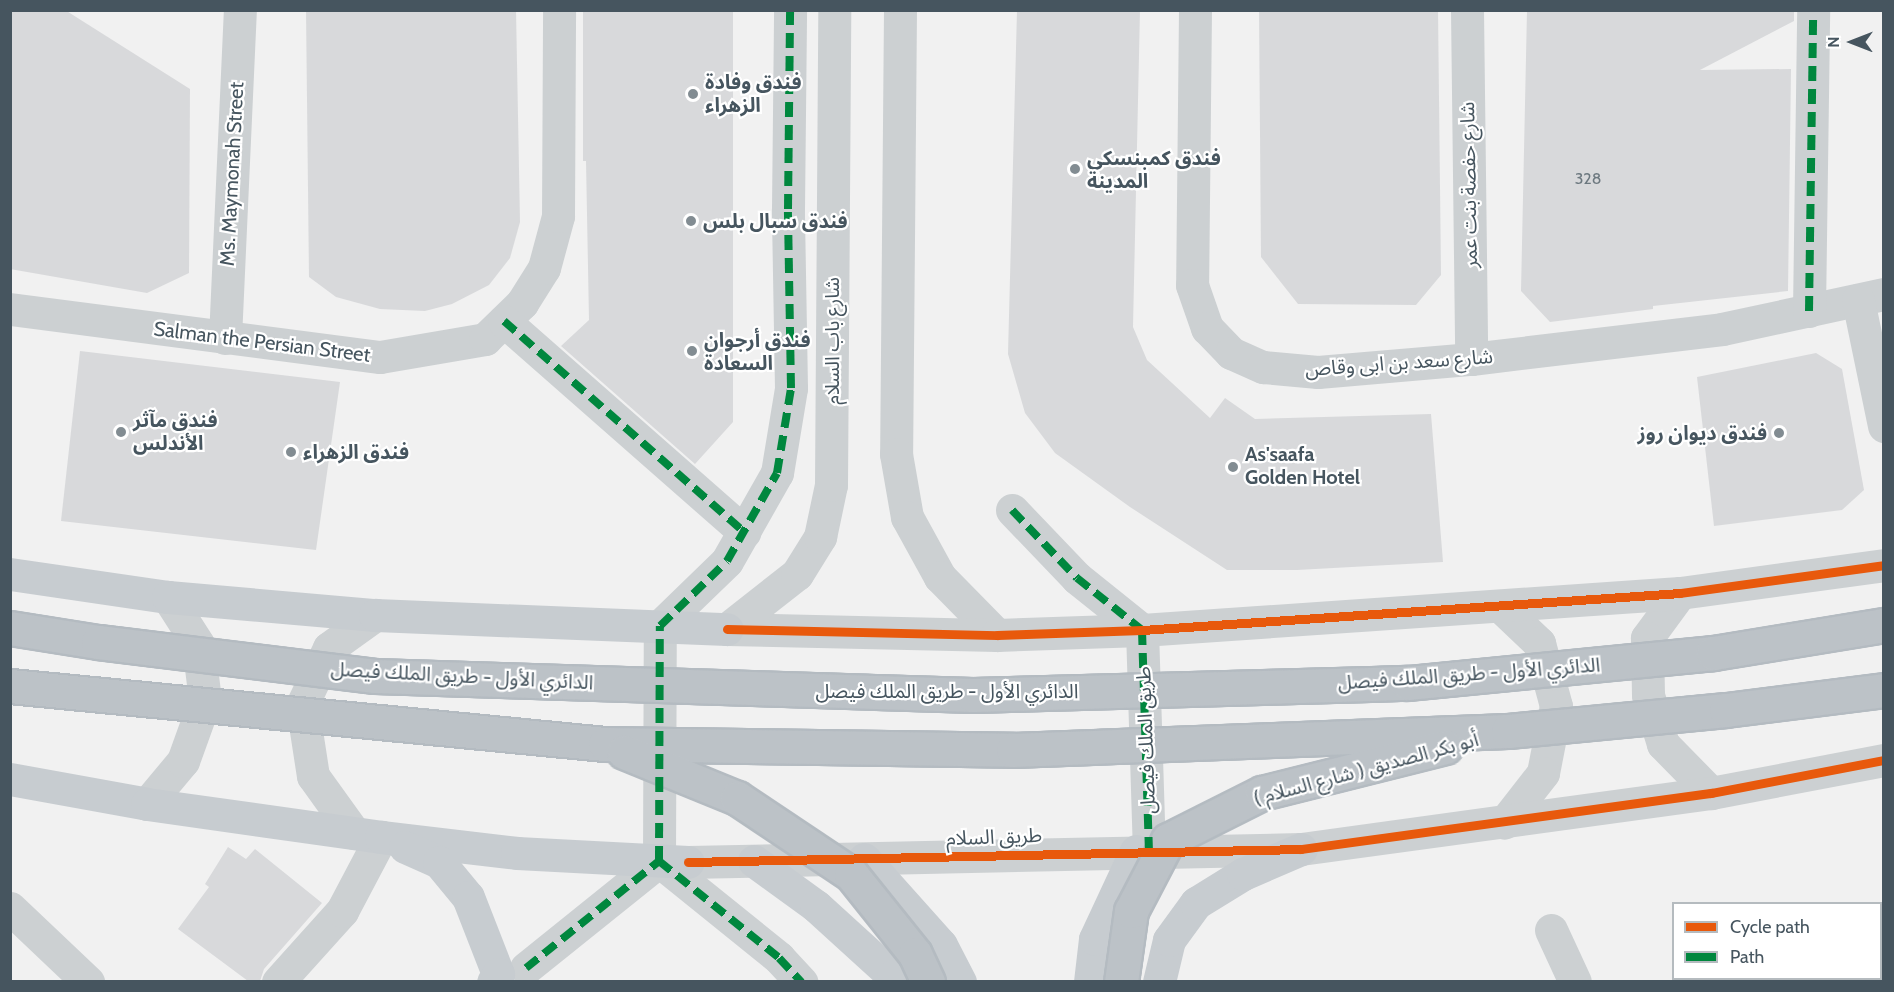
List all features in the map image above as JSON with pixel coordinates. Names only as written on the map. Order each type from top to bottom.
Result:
[{"type":"highway","name":"الدائري الأول - طريق الملك فيصل","points":[[10,628],[98,642],[375,676],[973,695],[1408,683],[1713,653],[1884,625]]},
{"type":"highway","points":[[10,687],[605,744],[1013,750],[1508,731],[1726,710],[1884,690]]},
{"type":"highway","name":"( شارع السلام ) أبو بكر الصديق","points":[[1121,981],[1131,911],[1168,840],[1262,793],[1508,731]]},
{"type":"highway","points":[[605,744],[737,798],[851,873],[915,954],[928,981]]},
{"type":"main road","points":[[10,574],[168,597],[375,615],[727,629]]},
{"type":"main road","points":[[10,779],[147,804],[367,835],[517,853],[673,862]]},
{"type":"main road","points":[[367,835],[439,862],[468,897],[512,976]]},
{"type":"main road","points":[[1160,981],[1169,940],[1196,903],[1243,873],[1301,849]]},
{"type":"main road","points":[[1090,981],[1095,939],[1142,851]]},
{"type":"main road","points":[[864,859],[941,945],[960,981]]},
{"type":"main road","points":[[754,861],[816,906],[893,976],[895,981]]},
{"type":"street","name":"Ms. Maymonah Street","points":[[225,338],[240,10]]},
{"type":"street","name":"Salman the Persian Street","points":[[10,309],[380,357],[438,349],[485,339],[522,303],[544,268],[558,216],[559,10]]},
{"type":"street","points":[[790,10],[788,209],[790,388],[777,473],[727,561],[660,626],[673,862],[779,958],[801,981]]},
{"type":"street","name":"شارع باب السلام","points":[[727,629],[797,574],[820,537],[831,485],[834,10]]},
{"type":"street","points":[[900,10],[896,454],[907,517],[940,577],[997,635]]},
{"type":"street","name":"شارع سعد بن ابى وقاص","points":[[1195,10],[1192,285],[1207,328],[1231,353],[1263,366],[1318,372],[1471,359],[1722,329],[1871,297]]},
{"type":"street","name":"شارع حفصة بنت عمر","points":[[1467,10],[1471,359]]},
{"type":"street","points":[[1809,310],[1813,10]]},
{"type":"street","points":[[1871,297],[1884,426]]},
{"type":"street","points":[[504,321],[744,532]]},
{"type":"street","points":[[1012,510],[1077,578],[1142,630]]},
{"type":"street","points":[[727,629],[997,635],[1142,630],[1680,593],[1884,565]]},
{"type":"street","points":[[1680,593],[1647,638],[1648,695],[1663,744],[1711,793]]},
{"type":"street","points":[[147,804],[183,762],[205,700],[198,644],[168,597]]},
{"type":"street","points":[[1500,606],[1539,643],[1556,706],[1543,773],[1504,823]]},
{"type":"street","points":[[279,981],[342,911],[367,835],[313,776],[302,705],[330,648],[375,615]]},
{"type":"street","name":"طريق الملك فيصل","points":[[1142,630],[1142,851]]},
{"type":"street","name":"طريق السلام","points":[[673,862],[1301,849],[1711,793],[1884,760]]},
{"type":"street","points":[[512,976],[673,862]]},
{"type":"street","points":[[10,908],[88,981]]},
{"type":"street","points":[[1551,930],[1575,981]]},
{"type":"building","points":[[10,10],[65,10],[190,89],[189,273],[147,293],[10,269]]},
{"type":"building","points":[[306,10],[516,10],[520,222],[510,258],[489,285],[452,304],[425,311],[380,309],[336,297],[309,277]]},
{"type":"building","points":[[583,10],[733,10],[733,422],[695,464],[561,346],[589,320],[586,161],[583,161]]},
{"type":"building","points":[[1017,10],[1140,10],[1133,327],[1147,360],[1210,418],[1225,398],[1255,419],[1431,414],[1443,562],[1297,570],[1227,570],[1130,507],[1055,453],[1025,413],[1008,354]]},
{"type":"building","points":[[1259,10],[1438,10],[1441,275],[1416,305],[1298,304],[1261,257]]},
{"type":"building","points":[[1527,10],[1794,10],[1794,21],[1700,70],[1791,69],[1788,291],[1653,306],[1653,309],[1550,322],[1521,291]]},
{"type":"building","points":[[80,351],[340,382],[316,550],[61,521]]},
{"type":"building","name":"فندق ديوان روز","points":[[1816,353],[1842,369],[1864,490],[1842,510],[1714,526],[1697,377]]},
{"type":"building","points":[[228,847],[246,859],[255,849],[322,903],[264,969],[260,981],[248,981],[178,929],[209,887],[205,884]]},
{"type":"marked path","points":[[659,861],[660,626],[727,561],[777,473],[791,388],[788,209],[790,10]]},
{"type":"marked path","points":[[1809,311],[1813,10]]},
{"type":"marked path","points":[[504,321],[744,532]]},
{"type":"marked path","points":[[1012,510],[1077,578],[1142,630],[1149,851]]},
{"type":"marked path","points":[[659,861],[779,958],[801,982]]},
{"type":"marked path","points":[[526,968],[659,861]]},
{"type":"cycle path","points":[[727,629],[997,635],[1142,630],[1680,593],[1884,565]]},
{"type":"cycle path","points":[[688,862],[1301,849],[1711,793],[1884,760]]},
{"type":"place","name":"فندق وفادة الزهراء","points":[[693,94]]},
{"type":"place","name":"فندق كمبنسكي المدينة","points":[[1075,169]]},
{"type":"place","name":"فندق سبال بلس","points":[[691,221]]},
{"type":"place","name":"فندق أرجوان السعادة","points":[[692,351]]},
{"type":"place","name":"فندق مآثر الأندلس","points":[[121,432]]},
{"type":"place","name":"فندق ديوان روز","points":[[1779,433]]},
{"type":"place","name":"فندق الزهراء","points":[[291,452]]},
{"type":"place","name":"As'saafa Golden Hotel","points":[[1233,467]]}]
